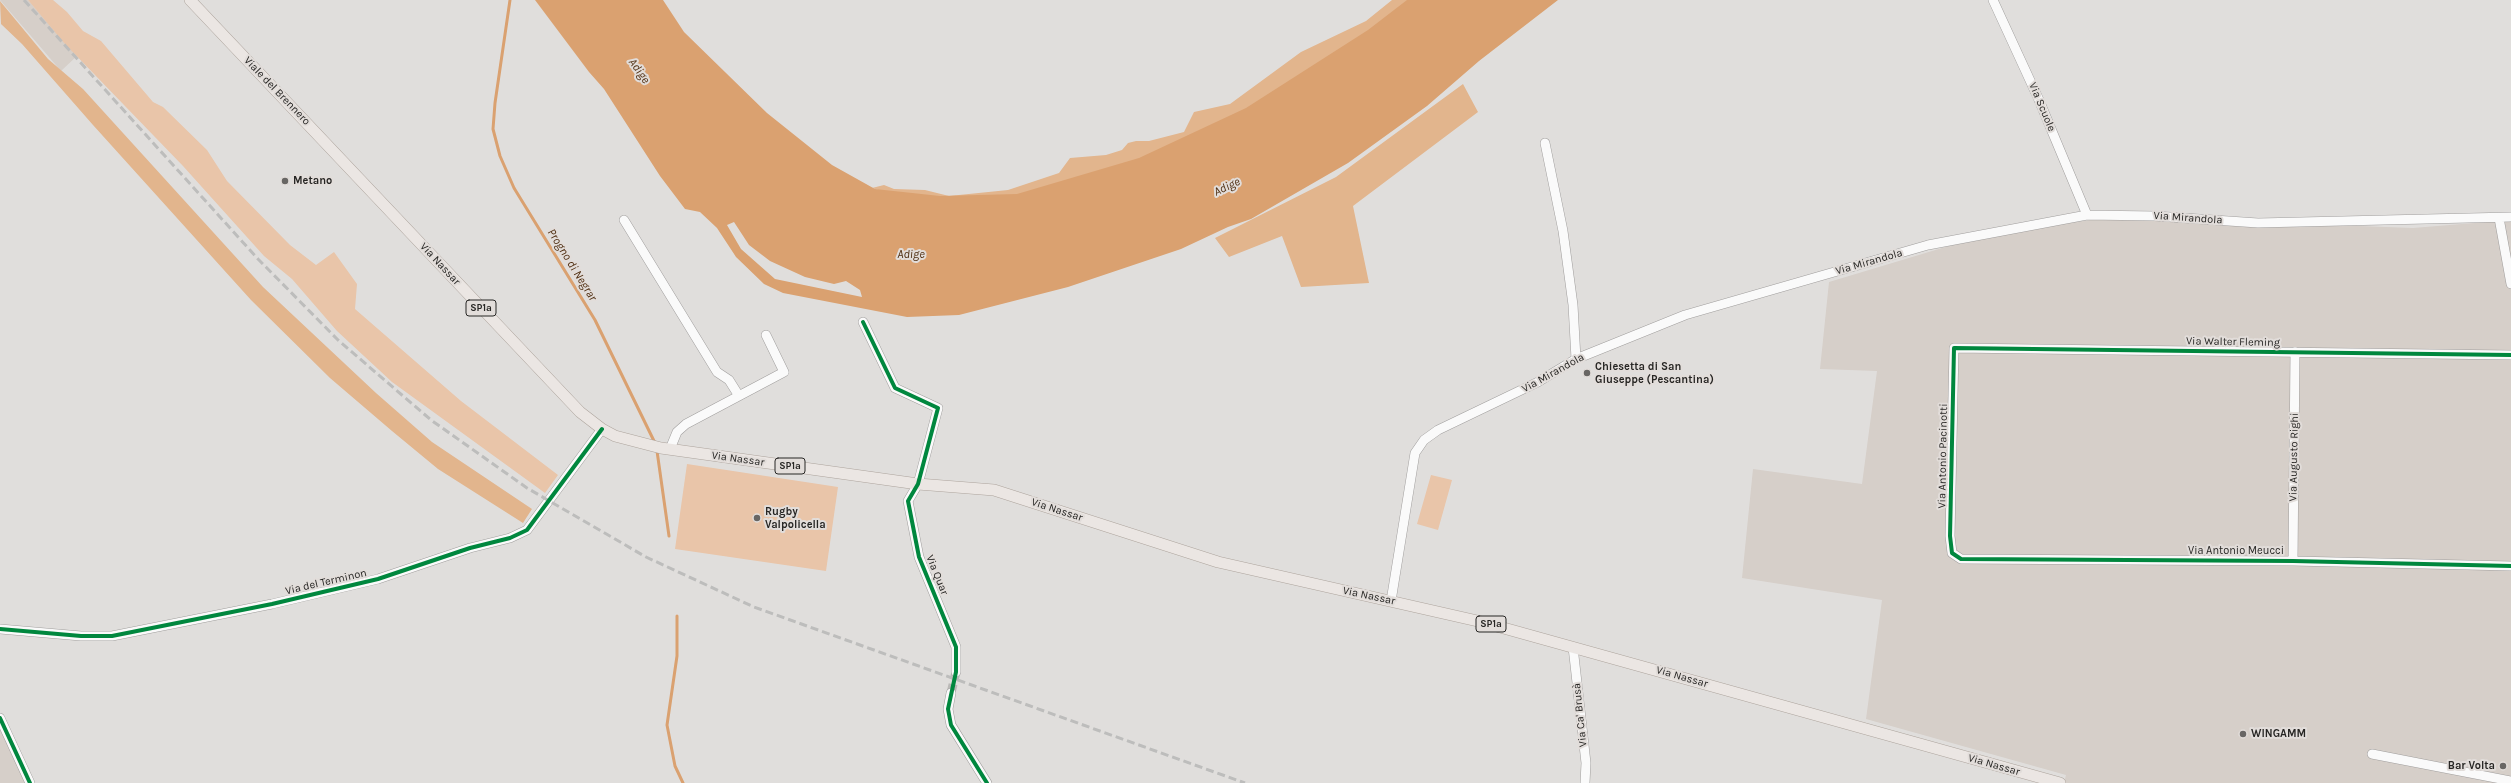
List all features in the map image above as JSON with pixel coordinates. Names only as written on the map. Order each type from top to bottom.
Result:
[{"type":"main road","name":"Viale del Brennero","points":[[190,0],[364,183]]},
{"type":"main road","name":"Via Nassar","points":[[364,183],[580,412],[602,430],[639,444],[918,484],[994,490],[1218,562],[1391,600],[1482,622],[2060,783]]},
{"type":"street","name":"Via Scuole","points":[[1993,0],[2040,100],[2087,215]]},
{"type":"street","points":[[1545,143],[1563,231],[1573,305],[1576,358]]},
{"type":"street","name":"Via Mirandola","points":[[1391,600],[1415,453],[1424,440],[1438,430],[1538,382],[1576,358],[1685,314],[1928,245],[2087,215],[2155,216],[2258,223],[2511,217]]},
{"type":"street","points":[[2499,218],[2511,284]]},
{"type":"street","points":[[624,220],[717,372],[729,380],[739,396]]},
{"type":"street","name":"Via Quar","points":[[863,322],[895,388],[938,408],[918,484],[908,501],[919,557],[956,647],[956,672]]},
{"type":"street","points":[[666,449],[677,432],[686,424],[784,372],[766,335]]},
{"type":"street","name":"Via Walter Fleming","points":[[1954,348],[2511,355]]},
{"type":"street","name":"Via Antonio Pacinotti","points":[[1954,348],[1950,536],[1952,553],[1961,559]]},
{"type":"street","name":"Via Augusto Righi","points":[[2293,561],[2295,352]]},
{"type":"street","name":"Via del Terminon","points":[[0,629],[81,636],[112,636],[272,604],[378,579],[470,548],[510,538],[527,530],[602,430]]},
{"type":"street","name":"Via Antonio Meucci","points":[[1961,559],[2293,561],[2511,566]]},
{"type":"street","name":"Via Ca' Brusà","points":[[1573,647],[1586,763],[1586,783]]},
{"type":"street","points":[[951,693],[948,709],[951,725],[987,783]]},
{"type":"street","points":[[0,718],[5,737],[30,783]]},
{"type":"street","points":[[2372,754],[2490,780],[2511,781]]},
{"type":"shaded area","points":[[0,0],[28,0],[77,56],[61,71]]},
{"type":"shaded area","points":[[28,0],[53,0],[67,12],[83,31],[101,41],[153,102],[163,107],[207,150],[227,181],[290,245],[316,265],[334,252],[357,284],[355,309],[461,401],[558,475],[545,493],[392,382],[337,331],[292,279],[264,256],[183,166],[65,44]]},
{"type":"shaded area","points":[[1392,0],[1431,0],[1172,160],[948,212],[872,188],[884,185],[894,189],[925,190],[949,196],[1008,190],[1059,173],[1070,158],[1106,155],[1122,150],[1128,143],[1136,141],[1149,141],[1184,132],[1194,112],[1230,104],[1301,52],[1366,21]]},
{"type":"shaded area","points":[[0,1],[48,59],[83,89],[263,287],[376,393],[432,442],[532,509],[523,523],[438,469],[330,378],[251,300],[22,44],[1,24]]},
{"type":"shaded area","points":[[1463,84],[1478,112],[1353,206],[1369,283],[1301,287],[1282,236],[1229,257],[1215,238],[1336,177]]},
{"type":"shaded area","points":[[2113,217],[2413,228],[2511,220],[2511,783],[2064,783],[2066,775],[1866,719],[1882,600],[1742,578],[1753,469],[1862,484],[1877,371],[1820,369],[1829,282],[1992,233]]},
{"type":"shaded area","name":"Rugby Valpolicella","points":[[687,464],[838,487],[826,571],[675,549]]},
{"type":"shaded area","points":[[1431,475],[1452,480],[1438,530],[1417,524]]},
{"type":"shaded area","points":[[0,729],[16,758],[26,783],[0,783]]},
{"type":"water","name":"Adige","points":[[535,0],[663,0],[684,32],[767,113],[832,165],[875,189],[940,196],[1017,194],[1139,158],[1246,108],[1368,30],[1407,0],[1558,0],[1479,61],[1427,106],[1348,163],[1251,219],[1228,227],[1181,249],[1068,287],[959,315],[907,317],[783,293],[764,284],[736,257],[717,228],[700,212],[685,209],[660,176],[604,89],[589,72]],"holes":[[[734,222],[749,245],[770,261],[805,277],[834,284],[846,281],[860,290],[862,297],[775,279],[741,249],[727,225]]]},
{"type":"waterway","name":"Progno di Negrar","points":[[510,0],[495,103],[493,129],[500,156],[514,188],[595,320],[655,443]]},
{"type":"waterway","name":"Progno di Negrar","points":[[657,451],[669,536]]},
{"type":"waterway","name":"Progno di Negrar","points":[[677,616],[677,656],[667,725],[675,766],[683,783]]},
{"type":"tunnel","points":[[951,693],[956,672]]},
{"type":"railway","points":[[24,0],[258,259],[338,340],[431,420],[527,488],[646,557],[754,607],[1245,783]]},
{"type":"cycle path","points":[[863,322],[895,388],[938,408],[918,484],[908,501],[919,557],[956,647],[956,672],[948,709],[951,725],[987,783]]},
{"type":"cycle path","points":[[2511,355],[1954,348],[1950,536],[1952,553],[1961,559],[2293,561],[2511,566]]},
{"type":"cycle path","points":[[0,629],[81,636],[112,636],[272,604],[378,579],[470,548],[510,538],[527,530],[602,429]]},
{"type":"cycle path","points":[[0,718],[30,783]]},
{"type":"place","name":"Metano","points":[[285,181]]},
{"type":"place","name":"Chiesetta di San Giuseppe (Pescantina)","points":[[1587,373]]},
{"type":"place","name":"Rugby Valpolicella","points":[[757,518]]},
{"type":"place","name":"WINGAMM","points":[[2243,734]]},
{"type":"place","name":"Bar Volta","points":[[2503,766]]}]
